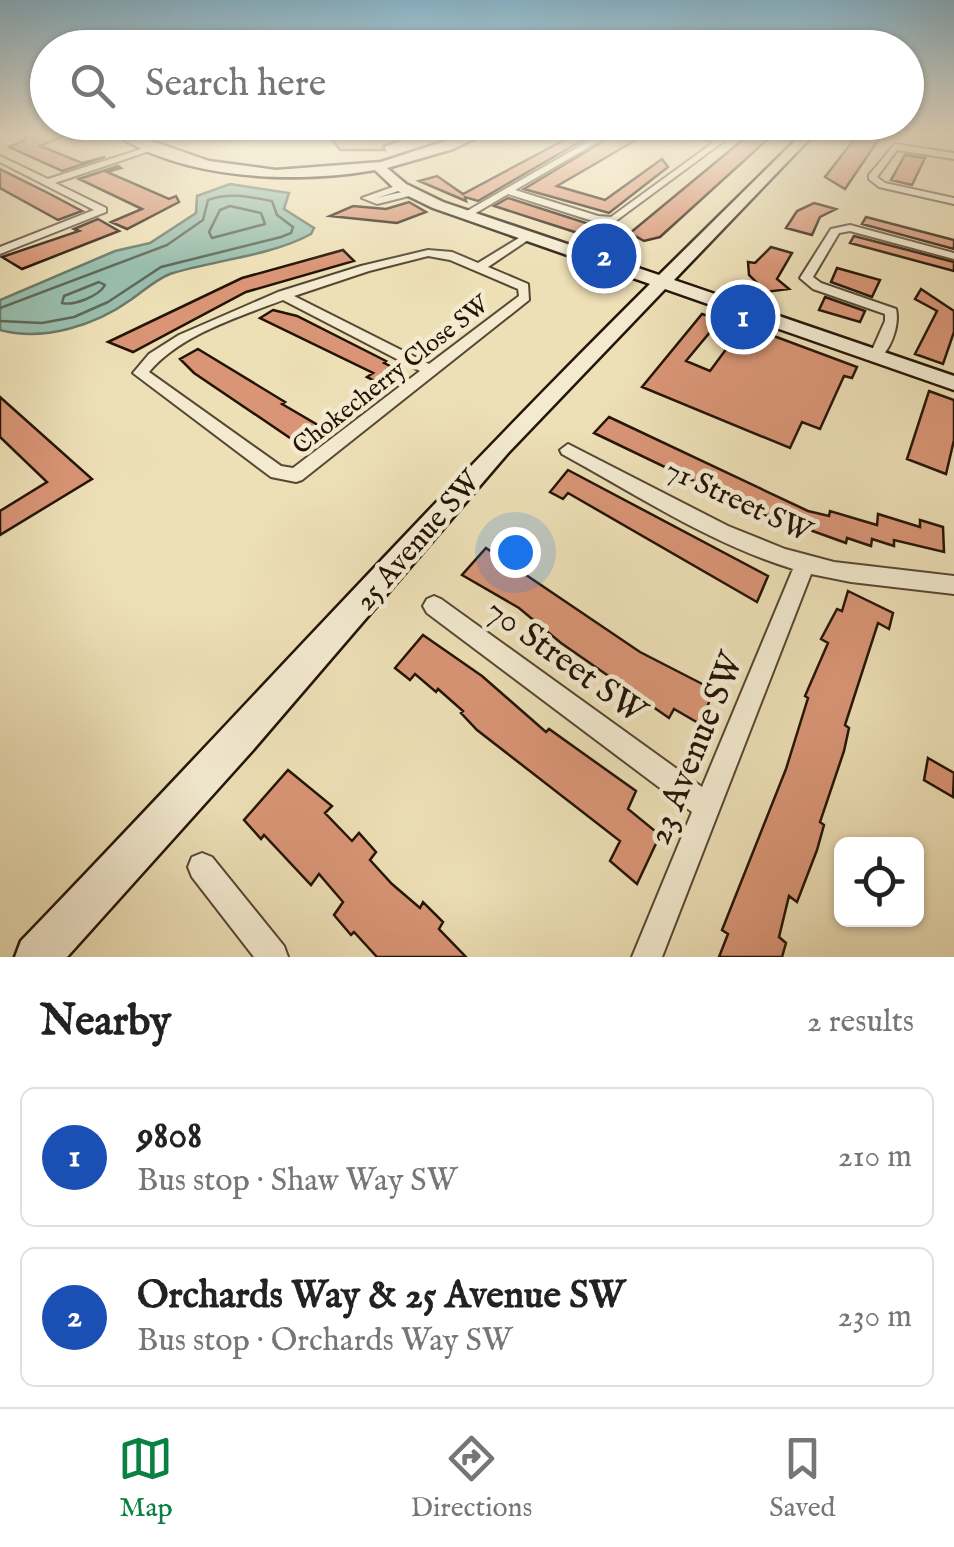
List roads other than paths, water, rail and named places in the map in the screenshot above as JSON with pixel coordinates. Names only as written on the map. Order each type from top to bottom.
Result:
[{"type":"street","points":[[0,252],[102,211],[40,178]]},
{"type":"street","points":[[49,182],[63,178]]},
{"type":"street","points":[[391,178],[405,190],[465,215],[954,384]]},
{"type":"street","points":[[465,215],[531,178]]},
{"type":"street","points":[[508,191],[598,219],[613,220],[671,178]]},
{"type":"street","name":"25 Avenue SW","points":[[37,957],[242,738],[500,447],[765,178]]},
{"type":"street","points":[[872,178],[874,182],[954,202]]},
{"type":"street","points":[[876,356],[892,321],[890,312],[808,281],[807,273],[836,231],[843,228],[954,256]]},
{"type":"street","name":"Chokecherry Close SW","points":[[479,268],[527,236]]},
{"type":"street","name":"Chokecherry Close SW","points":[[430,252],[479,268],[520,284],[527,294],[296,474],[277,472],[140,373],[155,357],[282,295],[430,252]]},
{"type":"street","points":[[282,295],[432,371]]},
{"type":"street","name":"71 Street SW","points":[[568,450],[742,540],[805,564],[863,576],[954,584]]},
{"type":"street","name":"23 Avenue SW","points":[[647,957],[805,564]]},
{"type":"street","name":"70 Street SW","points":[[434,606],[708,807]]},
{"type":"street","points":[[202,868],[273,957]]},
{"type":"water","points":[[230,184],[289,193],[284,209],[314,228],[311,234],[260,253],[170,274],[118,308],[69,329],[34,334],[0,330],[0,300],[115,251],[150,243],[196,213],[197,196]]},
{"type":"place","name":"Orchards Way & 25 Avenue SW","points":[[604,256]]},
{"type":"place","name":"9808","points":[[743,317]]}]
